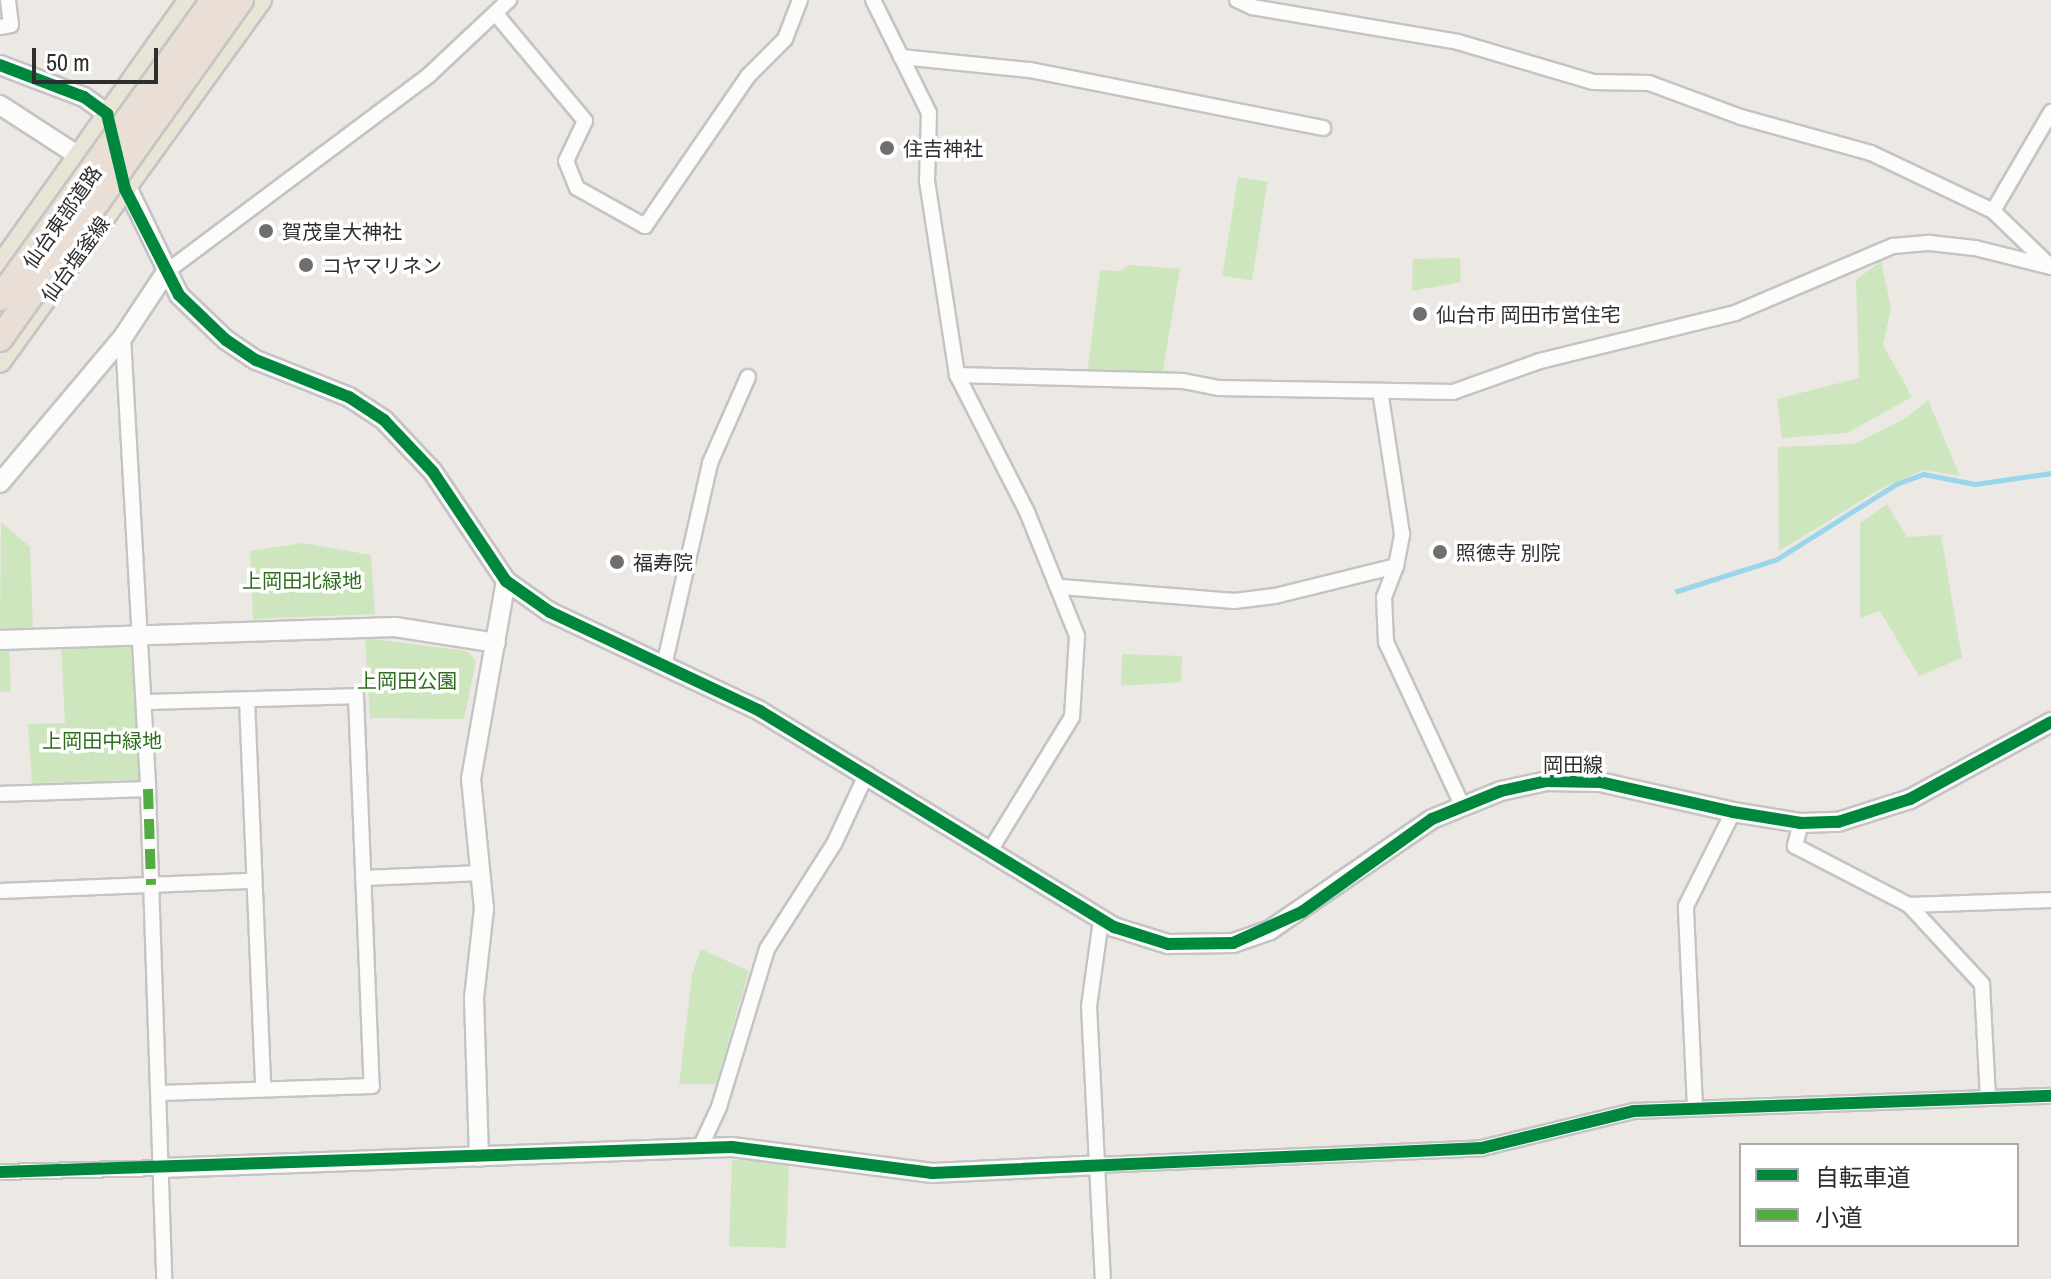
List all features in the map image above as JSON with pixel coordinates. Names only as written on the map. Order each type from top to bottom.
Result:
[{"type":"highway","name":"仙台東部道路","points":[[0,298],[213,0]]},
{"type":"highway","name":"仙台東部道路","points":[[0,339],[241,0]]},
{"type":"main road","points":[[0,266],[189,0]]},
{"type":"main road","name":"仙台塩釜線","points":[[0,362],[261,0]]},
{"type":"street","points":[[0,27],[11,25],[8,0]]},
{"type":"street","points":[[0,483],[123,337],[166,272],[429,75],[509,0]]},
{"type":"street","points":[[496,14],[585,121],[566,161],[577,188],[645,226],[722,110],[785,39],[800,0]]},
{"type":"street","points":[[873,0],[929,113],[927,181],[957,375],[1061,587],[1077,636],[1072,717],[991,849]]},
{"type":"street","points":[[1237,0],[1458,42],[1593,82],[1649,83],[1741,117],[1871,153],[1993,211],[2051,267]]},
{"type":"street","points":[[1300,14],[1308,0]]},
{"type":"street","points":[[901,57],[1030,70],[1323,128]]},
{"type":"street","points":[[0,65],[84,97],[107,114],[125,189],[179,295],[226,340],[256,360],[349,397],[384,420],[433,472],[506,581],[471,779],[482,873],[474,998],[479,1157]]},
{"type":"street","points":[[0,105],[81,156],[125,189]]},
{"type":"street","points":[[1993,211],[2051,112]]},
{"type":"street","points":[[957,375],[1453,392],[1540,361],[1735,313],[1893,246],[1930,243],[1975,248],[2051,267]]},
{"type":"street","points":[[123,337],[148,789],[164,1279]]},
{"type":"street","points":[[664,666],[710,463],[748,377]]},
{"type":"street","points":[[1380,391],[1402,534],[1396,566],[1384,597],[1386,642],[1462,805]]},
{"type":"street","points":[[1061,587],[1234,601],[1396,566]]},
{"type":"street","name":"岡田線","points":[[506,581],[550,612],[760,711],[867,773],[1108,923],[1168,944],[1233,943],[1258,934],[1302,912],[1432,819],[1462,805],[1547,781],[1600,782],[1733,812],[1801,823],[1878,812],[1946,783],[2051,722]]},
{"type":"street","points":[[0,640],[395,627],[496,643]]},
{"type":"street","points":[[144,702],[356,696],[372,1086],[159,1093]]},
{"type":"street","points":[[247,700],[263,1089]]},
{"type":"street","points":[[700,1148],[719,1107],[767,949],[834,844],[867,773]]},
{"type":"street","points":[[0,794],[148,789]]},
{"type":"street","points":[[1695,1108],[1686,906],[1733,812]]},
{"type":"street","points":[[1801,823],[1795,846],[1909,905],[1982,984],[1988,1098]]},
{"type":"street","points":[[363,878],[482,873]]},
{"type":"street","points":[[0,891],[254,881]]},
{"type":"street","points":[[1909,905],[2051,900]]},
{"type":"street","points":[[1103,1279],[1089,1006],[1108,923]]},
{"type":"street","points":[[0,1172],[700,1148],[786,1151],[932,1173],[1482,1148],[1634,1111],[2051,1096]]},
{"type":"green space","points":[[1238,177],[1268,182],[1252,280],[1222,276]]},
{"type":"green space","points":[[1460,258],[1461,282],[1412,291],[1413,259]]},
{"type":"green space","points":[[1881,261],[1891,308],[1883,345],[1912,397],[1847,433],[1782,438],[1777,399],[1859,378],[1856,280]]},
{"type":"green space","points":[[1130,265],[1180,269],[1162,376],[1087,376],[1100,270],[1120,271]]},
{"type":"green space","points":[[1928,400],[1960,476],[1924,470],[1882,488],[1779,551],[1778,447],[1854,444],[1906,418]]},
{"type":"green space","points":[[1887,504],[1907,537],[1941,535],[1962,658],[1919,676],[1880,611],[1860,618],[1860,523]]},
{"type":"green space","points":[[1,522],[30,547],[33,628],[0,629]]},
{"type":"green space","name":"上岡田北緑地","points":[[302,543],[371,555],[375,614],[253,619],[250,551]]},
{"type":"green space","name":"上岡田公園","points":[[365,638],[467,651],[476,661],[464,719],[370,718]]},
{"type":"green space","name":"上岡田中緑地","points":[[129,640],[137,645],[144,771],[140,780],[32,783],[28,724],[65,723],[61,643]]},
{"type":"green space","points":[[0,648],[9,648],[11,691],[0,692]]},
{"type":"green space","points":[[1122,654],[1182,656],[1181,682],[1121,686]]},
{"type":"green space","points":[[701,949],[749,971],[716,1084],[679,1084],[692,975]]},
{"type":"green space","points":[[732,1160],[789,1162],[786,1248],[729,1246]]},
{"type":"waterway","points":[[1677,591],[1777,559],[1896,484],[1923,474],[1975,484],[2051,473]]},
{"type":"marked path","points":[[148,789],[151,885]]},
{"type":"cycle path","points":[[0,65],[84,97],[107,114],[125,189],[179,295],[226,340],[256,360],[349,397],[384,420],[433,472],[506,581],[550,612],[760,711],[1114,927],[1168,944],[1233,943],[1302,912],[1432,819],[1501,791],[1547,781],[1600,782],[1733,812],[1801,823],[1838,822],[1910,799],[2051,722]]},
{"type":"cycle path","points":[[0,1172],[732,1147],[932,1173],[1482,1148],[1634,1111],[2051,1096]]},
{"type":"place","name":"住吉神社","points":[[887,148]]},
{"type":"place","name":"賀茂皇大神社","points":[[266,231]]},
{"type":"place","name":"コヤマリネン","points":[[306,265]]},
{"type":"place","name":"仙台市 岡田市営住宅","points":[[1420,314]]},
{"type":"place","name":"照徳寺 別院","points":[[1440,552]]},
{"type":"place","name":"福寿院","points":[[617,562]]}]
